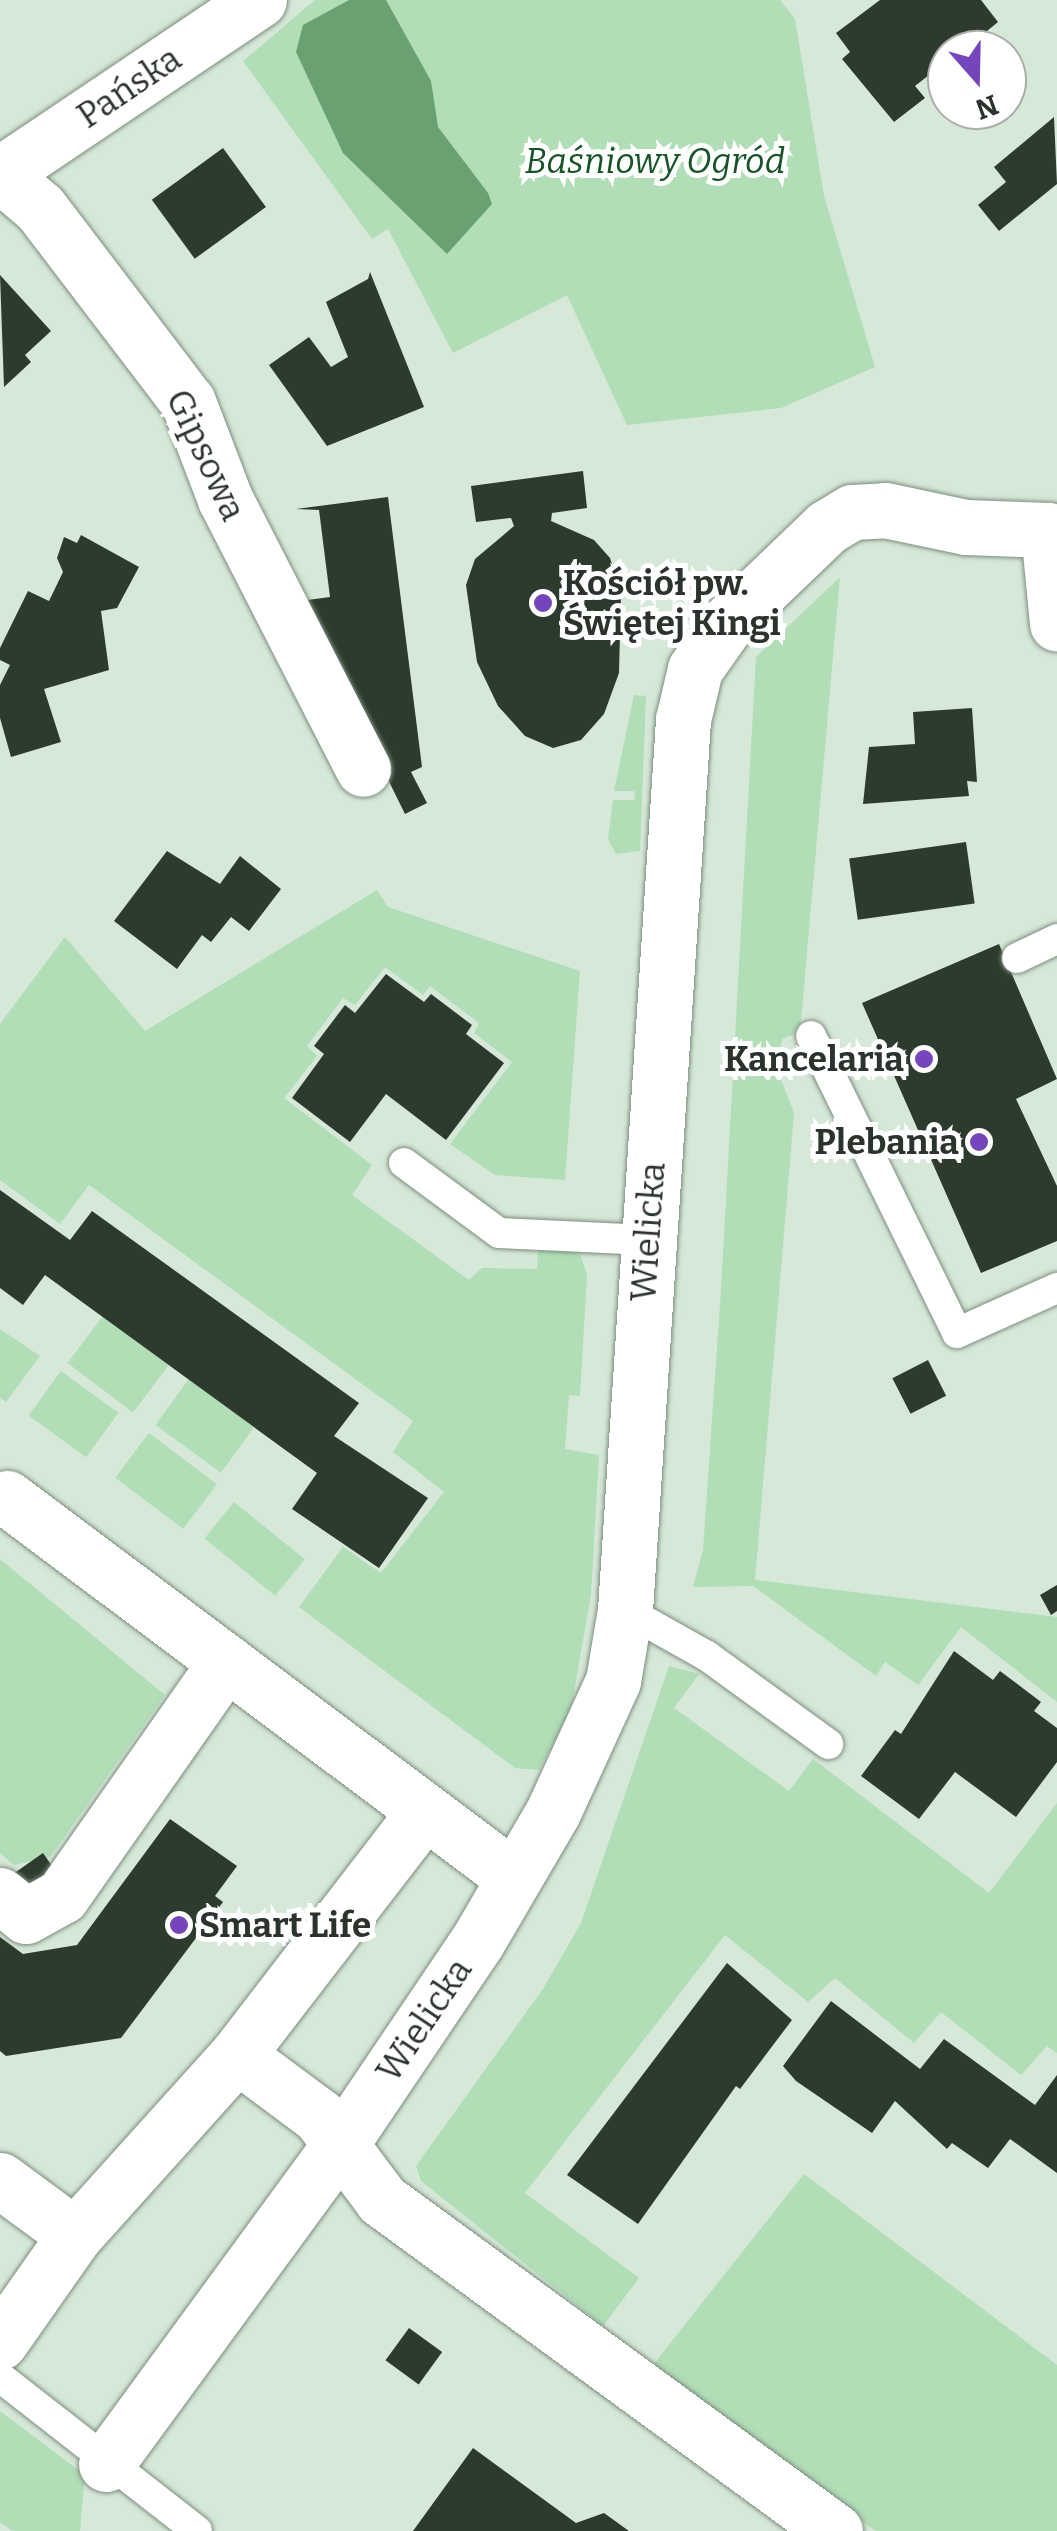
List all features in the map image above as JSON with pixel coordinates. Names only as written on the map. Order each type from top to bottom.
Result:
[{"type":"street","name":"Pańska","points":[[0,174],[258,0]]},
{"type":"street","name":"Gipsowa","points":[[0,174],[40,208],[188,402],[225,499],[362,769]]},
{"type":"street","name":"Wielicka","points":[[106,2464],[342,2142],[553,1812],[613,1681],[624,1610],[684,720],[694,670],[728,622],[827,527],[852,512],[885,510],[966,526],[1052,527]]},
{"type":"street","points":[[1052,527],[1057,624]]},
{"type":"street","points":[[7,1498],[513,1877]]},
{"type":"street","points":[[0,1895],[26,1916],[62,1896],[226,1662]]},
{"type":"street","points":[[0,2342],[76,2235],[237,2055],[424,1812]]},
{"type":"street","points":[[237,2055],[320,2116],[382,2200],[827,2529]]},
{"type":"street","points":[[0,2180],[76,2235]]},
{"type":"lane","points":[[1017,958],[1057,939]]},
{"type":"lane","points":[[811,1036],[956,1333],[1057,1288]]},
{"type":"lane","points":[[404,1163],[498,1233],[647,1240]]},
{"type":"lane","points":[[624,1610],[707,1656],[828,1744]]},
{"type":"lane","points":[[0,2377],[106,2464],[197,2531]]},
{"type":"green space","name":"Baśniowy Ogród","points":[[315,0],[780,0],[795,19],[824,196],[875,367],[781,408],[627,425],[567,295],[453,353],[388,229],[372,239],[243,61]]},
{"type":"green space","points":[[840,577],[800,1032],[782,1039],[778,1072],[794,1113],[755,1580],[1057,1617],[1057,1702],[961,1627],[918,1685],[885,1662],[876,1676],[753,1586],[693,1587],[703,1550],[721,1290],[756,657]]},
{"type":"green space","points":[[634,695],[646,696],[640,851],[616,854],[608,839],[613,800],[635,800],[634,791],[614,791]]},
{"type":"green space","points":[[377,890],[388,907],[580,971],[565,1180],[495,1175],[450,1144],[512,1062],[474,1033],[479,1023],[430,986],[423,995],[385,967],[355,1005],[343,998],[307,1046],[317,1056],[284,1098],[372,1165],[352,1195],[469,1280],[482,1268],[537,1269],[538,1248],[579,1251],[587,1275],[580,1396],[569,1395],[565,1449],[599,1455],[591,1595],[571,1709],[539,1770],[515,1768],[299,1607],[343,1547],[381,1573],[444,1492],[393,1452],[413,1421],[89,1185],[60,1224],[0,1180],[0,1024],[65,937],[145,1031]]},
{"type":"green space","points":[[103,1316],[168,1365],[133,1412],[67,1363]]},
{"type":"green space","points":[[0,1329],[40,1356],[6,1402],[0,1398]]},
{"type":"green space","points":[[61,1371],[118,1413],[86,1457],[29,1415]]},
{"type":"green space","points":[[189,1379],[255,1427],[221,1473],[155,1425]]},
{"type":"green space","points":[[149,1433],[217,1484],[183,1529],[115,1478]]},
{"type":"green space","points":[[234,1502],[305,1559],[275,1596],[204,1539]]},
{"type":"green space","points":[[0,1559],[165,1695],[50,1857],[14,1865],[0,1853]]},
{"type":"green space","points":[[669,1666],[699,1674],[674,1708],[789,1791],[813,1759],[989,1893],[1057,1803],[1057,2053],[1047,2046],[1021,2075],[941,2012],[914,2043],[835,1978],[808,2002],[725,1935],[525,2193],[639,2278],[603,2326],[421,2181],[416,2166],[543,1989],[581,1923]]},
{"type":"green space","points":[[804,2174],[1057,2365],[1057,2531],[876,2531],[645,2375]]},
{"type":"green space","points":[[0,2411],[85,2475],[80,2531],[12,2531],[0,2522]]},
{"type":"shaded area","points":[[349,0],[386,0],[431,81],[438,127],[488,193],[492,204],[447,254],[343,153],[296,52],[303,25]]},
{"type":"building","points":[[880,0],[981,0],[998,22],[988,30],[927,30],[927,77],[915,86],[925,98],[894,122],[842,59],[850,52],[836,33]]},
{"type":"building","points":[[1054,117],[1057,184],[999,231],[978,205],[1006,182],[994,167]]},
{"type":"building","points":[[223,148],[266,207],[195,259],[152,200]]},
{"type":"building","points":[[370,272],[424,407],[327,446],[269,365],[309,337],[331,367],[348,357],[326,302],[368,279]]},
{"type":"building","points":[[0,275],[51,331],[25,355],[31,362],[4,387]]},
{"type":"building","name":"Kościół pw. Świętej Kingi","points":[[583,471],[587,508],[552,513],[551,521],[594,540],[610,558],[621,594],[619,673],[604,714],[581,740],[553,748],[525,736],[498,706],[477,662],[466,585],[475,559],[514,526],[511,518],[476,522],[471,486]]},
{"type":"building","points":[[388,497],[422,767],[411,772],[427,803],[405,814],[300,601],[330,597],[319,510],[296,509]]},
{"type":"building","points":[[81,535],[139,567],[117,608],[101,611],[109,670],[44,689],[61,742],[11,757],[0,718],[0,685],[10,665],[0,660],[0,648],[28,591],[49,601],[63,572],[57,558],[64,537],[77,543]]},
{"type":"building","points":[[972,708],[977,782],[967,781],[969,796],[863,804],[869,747],[915,744],[913,712]]},
{"type":"building","points":[[966,842],[975,903],[858,920],[849,858]]},
{"type":"building","points":[[167,851],[220,884],[240,856],[281,889],[249,931],[231,917],[211,942],[202,935],[177,969],[114,921]]},
{"type":"building","name":"Plebania","points":[[999,944],[1057,1079],[1016,1099],[1057,1186],[1057,1241],[981,1273],[862,1003]]},
{"type":"building","points":[[386,974],[424,1002],[431,994],[472,1025],[466,1034],[504,1063],[446,1140],[386,1094],[350,1142],[292,1098],[324,1054],[314,1046],[345,1005],[355,1013]]},
{"type":"building","points":[[0,1190],[70,1240],[92,1211],[359,1403],[334,1436],[428,1498],[379,1568],[292,1509],[317,1473],[45,1275],[23,1305],[0,1288]]},
{"type":"building","points":[[928,1360],[946,1396],[911,1414],[892,1378]]},
{"type":"building","points":[[1057,1585],[1057,1611],[1051,1615],[1040,1595]]},
{"type":"building","points":[[954,1651],[993,1680],[1000,1671],[1041,1702],[1034,1711],[1057,1728],[1057,1762],[1016,1817],[955,1772],[919,1819],[861,1776],[895,1730],[901,1734]]},
{"type":"building","points":[[170,1819],[237,1866],[215,1896],[223,1902],[121,2038],[6,2056],[0,2051],[0,1937],[23,1954],[77,1945]]},
{"type":"building","points":[[43,1853],[62,1880],[32,1901],[13,1874]]},
{"type":"building","points":[[727,1963],[792,2020],[740,2089],[736,2086],[638,2224],[567,2175]]},
{"type":"building","points":[[831,2001],[920,2069],[944,2039],[1035,2105],[1057,2075],[1057,2173],[1010,2139],[988,2168],[952,2143],[947,2149],[895,2101],[872,2133],[796,2081],[783,2066]]},
{"type":"building","points":[[409,2328],[442,2352],[419,2384],[385,2360]]},
{"type":"building","points":[[473,2448],[576,2523],[604,2513],[629,2531],[413,2531]]},
{"type":"place","name":"Kościół pw. Świętej Kingi","points":[[543,603]]},
{"type":"place","name":"Kancelaria","points":[[924,1059]]},
{"type":"place","name":"Plebania","points":[[979,1142]]},
{"type":"place","name":"Smart Life","points":[[179,1925]]}]
